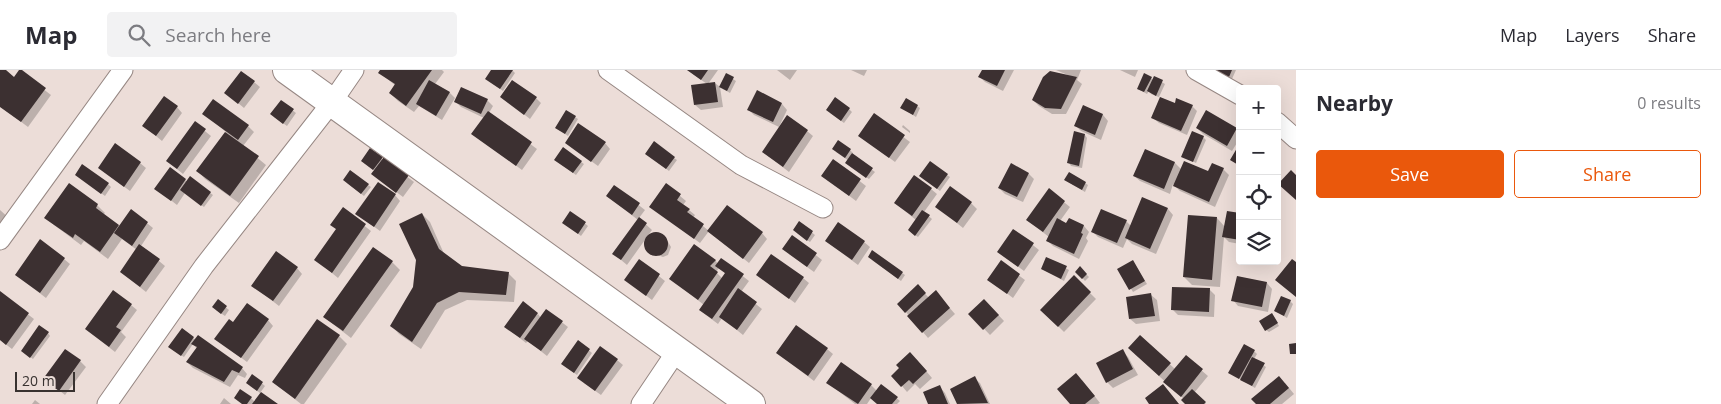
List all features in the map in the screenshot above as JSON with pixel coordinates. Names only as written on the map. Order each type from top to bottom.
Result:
[{"type":"street","points":[[0,240],[124,70]]},
{"type":"street","points":[[287,70],[676,352],[751,404]]},
{"type":"street","points":[[107,404],[204,266],[332,102],[354,70]]},
{"type":"street","points":[[608,70],[741,165],[823,208]]},
{"type":"street","points":[[1196,70],[1236,93]]},
{"type":"street","points":[[1281,126],[1296,139]]},
{"type":"street","points":[[641,404],[676,352]]},
{"type":"building","points":[[0,70],[6,70],[14,77],[19,70],[22,70],[46,88],[21,122],[0,107]]},
{"type":"building","points":[[380,70],[432,70],[406,106],[389,93],[395,84],[378,73]]},
{"type":"building","points":[[491,70],[513,70],[500,89],[485,79]]},
{"type":"building","points":[[687,70],[708,70],[701,80]]},
{"type":"building","points":[[982,70],[1005,70],[997,86],[978,77]]},
{"type":"building","points":[[1213,70],[1232,70],[1229,77]]},
{"type":"building","points":[[241,71],[255,81],[238,104],[224,93]]},
{"type":"building","points":[[1050,71],[1077,77],[1061,109],[1045,108],[1032,100],[1043,77]]},
{"type":"building","points":[[726,73],[734,77],[727,91],[719,87]]},
{"type":"building","points":[[1144,73],[1152,77],[1144,92],[1137,89]]},
{"type":"building","points":[[1154,76],[1163,80],[1156,96],[1147,91]]},
{"type":"building","points":[[429,80],[450,92],[436,116],[416,104]]},
{"type":"building","points":[[512,80],[537,97],[524,115],[500,97]]},
{"type":"building","points":[[715,82],[718,102],[694,105],[691,85]]},
{"type":"building","points":[[461,87],[488,99],[481,114],[454,102]]},
{"type":"building","points":[[757,90],[782,103],[773,122],[747,110]]},
{"type":"building","points":[[164,96],[178,106],[156,136],[142,126]]},
{"type":"building","points":[[835,97],[850,108],[841,121],[826,110]]},
{"type":"building","points":[[1160,97],[1175,103],[1176,98],[1193,105],[1181,131],[1151,118]]},
{"type":"building","points":[[906,98],[918,105],[913,115],[900,108]]},
{"type":"building","points":[[213,99],[249,125],[238,140],[202,114]]},
{"type":"building","points":[[281,100],[294,109],[283,124],[270,114]]},
{"type":"building","points":[[1083,105],[1103,114],[1095,135],[1074,126]]},
{"type":"building","points":[[566,110],[576,116],[565,134],[555,128]]},
{"type":"building","points":[[1206,110],[1236,127],[1236,130],[1227,146],[1196,128]]},
{"type":"building","points":[[488,111],[532,142],[516,166],[471,134]]},
{"type":"building","points":[[874,113],[905,135],[889,158],[858,136]]},
{"type":"building","points":[[787,115],[808,130],[783,167],[762,152]]},
{"type":"building","points":[[195,121],[206,129],[177,169],[166,161]]},
{"type":"building","points":[[578,123],[606,142],[591,162],[565,143]]},
{"type":"building","points":[[1074,131],[1085,134],[1079,166],[1067,163]]},
{"type":"building","points":[[1192,131],[1204,136],[1193,162],[1181,157]]},
{"type":"building","points":[[225,132],[259,156],[230,196],[196,171]]},
{"type":"building","points":[[838,140],[851,149],[845,158],[832,149]]},
{"type":"building","points":[[654,141],[675,157],[666,169],[645,154]]},
{"type":"building","points":[[115,143],[141,162],[124,187],[98,168]]},
{"type":"building","points":[[563,147],[582,161],[573,173],[554,160]]},
{"type":"building","points":[[370,148],[383,157],[373,170],[361,161]]},
{"type":"building","points":[[1145,149],[1175,162],[1164,189],[1133,176]]},
{"type":"building","points":[[1236,150],[1236,164],[1230,160]]},
{"type":"building","points":[[852,153],[873,168],[866,178],[845,163]]},
{"type":"building","points":[[384,157],[409,175],[396,193],[371,174]]},
{"type":"building","points":[[833,159],[861,179],[849,196],[821,176]]},
{"type":"building","points":[[930,161],[948,174],[937,189],[919,176]]},
{"type":"building","points":[[1184,161],[1208,171],[1212,163],[1224,168],[1209,202],[1173,186]]},
{"type":"building","points":[[1011,163],[1029,173],[1017,197],[998,188]]},
{"type":"building","points":[[82,164],[109,183],[101,194],[75,175]]},
{"type":"building","points":[[170,167],[186,179],[171,201],[154,189]]},
{"type":"building","points":[[350,170],[369,184],[361,194],[343,180]]},
{"type":"building","points":[[1291,170],[1296,175],[1296,200],[1281,187],[1281,181]]},
{"type":"building","points":[[1069,172],[1086,182],[1082,190],[1064,180]]},
{"type":"building","points":[[914,175],[932,188],[912,216],[894,203]]},
{"type":"building","points":[[190,176],[211,192],[201,206],[180,190]]},
{"type":"building","points":[[378,182],[396,194],[374,227],[355,214]]},
{"type":"building","points":[[69,183],[98,204],[96,208],[119,225],[100,252],[75,234],[73,238],[44,218]]},
{"type":"building","points":[[666,183],[681,194],[677,200],[690,209],[687,212],[704,224],[694,239],[649,207]]},
{"type":"building","points":[[614,185],[640,203],[632,215],[606,196]]},
{"type":"building","points":[[950,186],[972,202],[957,223],[935,207]]},
{"type":"building","points":[[1049,188],[1065,201],[1043,232],[1026,220]]},
{"type":"building","points":[[1142,197],[1168,208],[1150,249],[1125,238]]},
{"type":"building","points":[[727,205],[763,232],[743,259],[707,231]]},
{"type":"building","points":[[343,207],[366,224],[332,273],[314,260],[336,229],[330,225]]},
{"type":"building","points":[[131,209],[148,222],[132,246],[114,233]]},
{"type":"building","points":[[1101,209],[1127,220],[1117,243],[1091,232]]},
{"type":"building","points":[[922,210],[930,215],[915,236],[908,230]]},
{"type":"building","points":[[570,211],[586,222],[578,234],[562,223]]},
{"type":"building","points":[[1227,211],[1236,212],[1236,239],[1222,237]]},
{"type":"building","points":[[422,213],[439,249],[462,266],[509,272],[506,295],[459,292],[437,303],[412,342],[390,326],[413,287],[416,260],[399,224]]},
{"type":"building","points":[[1188,215],[1217,217],[1212,280],[1183,277]]},
{"type":"building","points":[[639,217],[647,223],[621,260],[612,254]]},
{"type":"building","points":[[1057,218],[1066,223],[1069,218],[1084,225],[1081,233],[1083,234],[1074,254],[1046,241]]},
{"type":"building","points":[[799,221],[813,231],[807,241],[793,230]]},
{"type":"building","points":[[838,222],[865,241],[852,260],[825,241]]},
{"type":"building","points":[[1013,229],[1034,243],[1018,267],[997,252]]},
{"type":"building","points":[[656,232],[661,233],[667,239],[667,249],[661,255],[656,256],[651,255],[645,249],[644,244],[645,239],[651,233]]},
{"type":"building","points":[[792,235],[817,253],[807,267],[782,249]]},
{"type":"building","points":[[40,239],[65,258],[40,293],[15,275]]},
{"type":"building","points":[[139,244],[160,259],[140,287],[120,272]]},
{"type":"building","points":[[694,244],[716,260],[710,266],[718,272],[698,300],[669,279]]},
{"type":"building","points":[[373,247],[393,261],[343,331],[323,317]]},
{"type":"building","points":[[872,250],[903,272],[898,279],[868,257]]},
{"type":"building","points":[[276,251],[298,267],[273,301],[251,286]]},
{"type":"building","points":[[771,254],[804,277],[789,299],[756,275]]},
{"type":"building","points":[[1046,257],[1067,266],[1061,279],[1041,269]]},
{"type":"building","points":[[721,258],[744,274],[712,319],[699,310],[725,273],[715,266]]},
{"type":"building","points":[[639,259],[660,274],[646,296],[624,280]]},
{"type":"building","points":[[1292,259],[1296,262],[1296,297],[1275,280]]},
{"type":"building","points":[[1001,260],[1020,274],[1007,294],[987,280]]},
{"type":"building","points":[[1133,260],[1145,281],[1129,290],[1117,269]]},
{"type":"building","points":[[1080,266],[1087,274],[1082,279],[1075,272]]},
{"type":"building","points":[[1074,275],[1091,292],[1058,327],[1040,310]]},
{"type":"building","points":[[1237,276],[1267,282],[1262,307],[1231,301]]},
{"type":"building","points":[[918,284],[926,293],[905,313],[897,304]]},
{"type":"building","points":[[1172,287],[1210,288],[1209,312],[1171,310]]},
{"type":"building","points":[[738,288],[757,302],[737,330],[719,317]]},
{"type":"building","points":[[113,290],[132,304],[116,327],[121,330],[109,347],[85,329]]},
{"type":"building","points":[[936,290],[950,308],[922,333],[907,316]]},
{"type":"building","points":[[0,291],[29,313],[6,345],[0,340]]},
{"type":"building","points":[[1151,293],[1155,316],[1129,319],[1126,297]]},
{"type":"building","points":[[1281,296],[1291,300],[1284,316],[1274,311]]},
{"type":"building","points":[[218,299],[227,306],[221,314],[212,307]]},
{"type":"building","points":[[984,299],[999,315],[983,330],[968,314]]},
{"type":"building","points":[[523,301],[538,313],[520,338],[504,327]]},
{"type":"building","points":[[247,303],[269,319],[241,358],[214,339],[229,319],[233,322]]},
{"type":"building","points":[[546,309],[563,321],[541,351],[524,339]]},
{"type":"building","points":[[1272,313],[1278,323],[1265,331],[1259,321]]},
{"type":"building","points":[[317,319],[340,335],[295,399],[272,382]]},
{"type":"building","points":[[39,325],[49,332],[30,358],[21,351]]},
{"type":"building","points":[[796,325],[828,348],[808,376],[776,353]]},
{"type":"building","points":[[182,328],[194,337],[181,356],[168,347]]},
{"type":"building","points":[[198,335],[243,367],[239,373],[232,370],[224,382],[186,362],[197,347],[191,344]]},
{"type":"building","points":[[1140,335],[1171,363],[1159,376],[1128,348]]},
{"type":"building","points":[[578,340],[590,349],[574,373],[561,364]]},
{"type":"building","points":[[1296,343],[1296,354],[1290,354],[1289,344]]},
{"type":"building","points":[[1244,344],[1255,350],[1239,379],[1228,373]]},
{"type":"building","points":[[600,346],[618,359],[595,391],[577,378]]},
{"type":"building","points":[[65,349],[81,360],[59,391],[43,379]]},
{"type":"building","points":[[1123,349],[1133,369],[1106,383],[1096,363]]},
{"type":"building","points":[[910,352],[927,371],[913,384],[909,380],[901,387],[891,376],[899,368],[896,365]]},
{"type":"building","points":[[1186,355],[1203,369],[1181,397],[1163,382]]},
{"type":"building","points":[[1252,357],[1265,363],[1252,386],[1240,380]]},
{"type":"building","points":[[841,362],[872,384],[858,404],[826,383]]},
{"type":"building","points":[[1076,373],[1095,396],[1085,404],[1070,404],[1057,389]]},
{"type":"building","points":[[252,374],[263,382],[257,391],[246,383]]},
{"type":"building","points":[[975,376],[988,403],[957,404],[950,389]]},
{"type":"building","points":[[1279,376],[1289,388],[1270,404],[1256,404],[1251,399]]},
{"type":"building","points":[[881,384],[898,397],[892,404],[877,404],[870,398]]},
{"type":"building","points":[[1163,384],[1179,404],[1149,404],[1145,398]]},
{"type":"building","points":[[940,385],[948,404],[928,404],[923,392]]},
{"type":"building","points":[[240,389],[252,397],[247,404],[242,404],[234,398]]},
{"type":"building","points":[[1192,389],[1206,402],[1204,404],[1185,404],[1181,400]]},
{"type":"building","points":[[261,392],[278,404],[252,404]]}]
